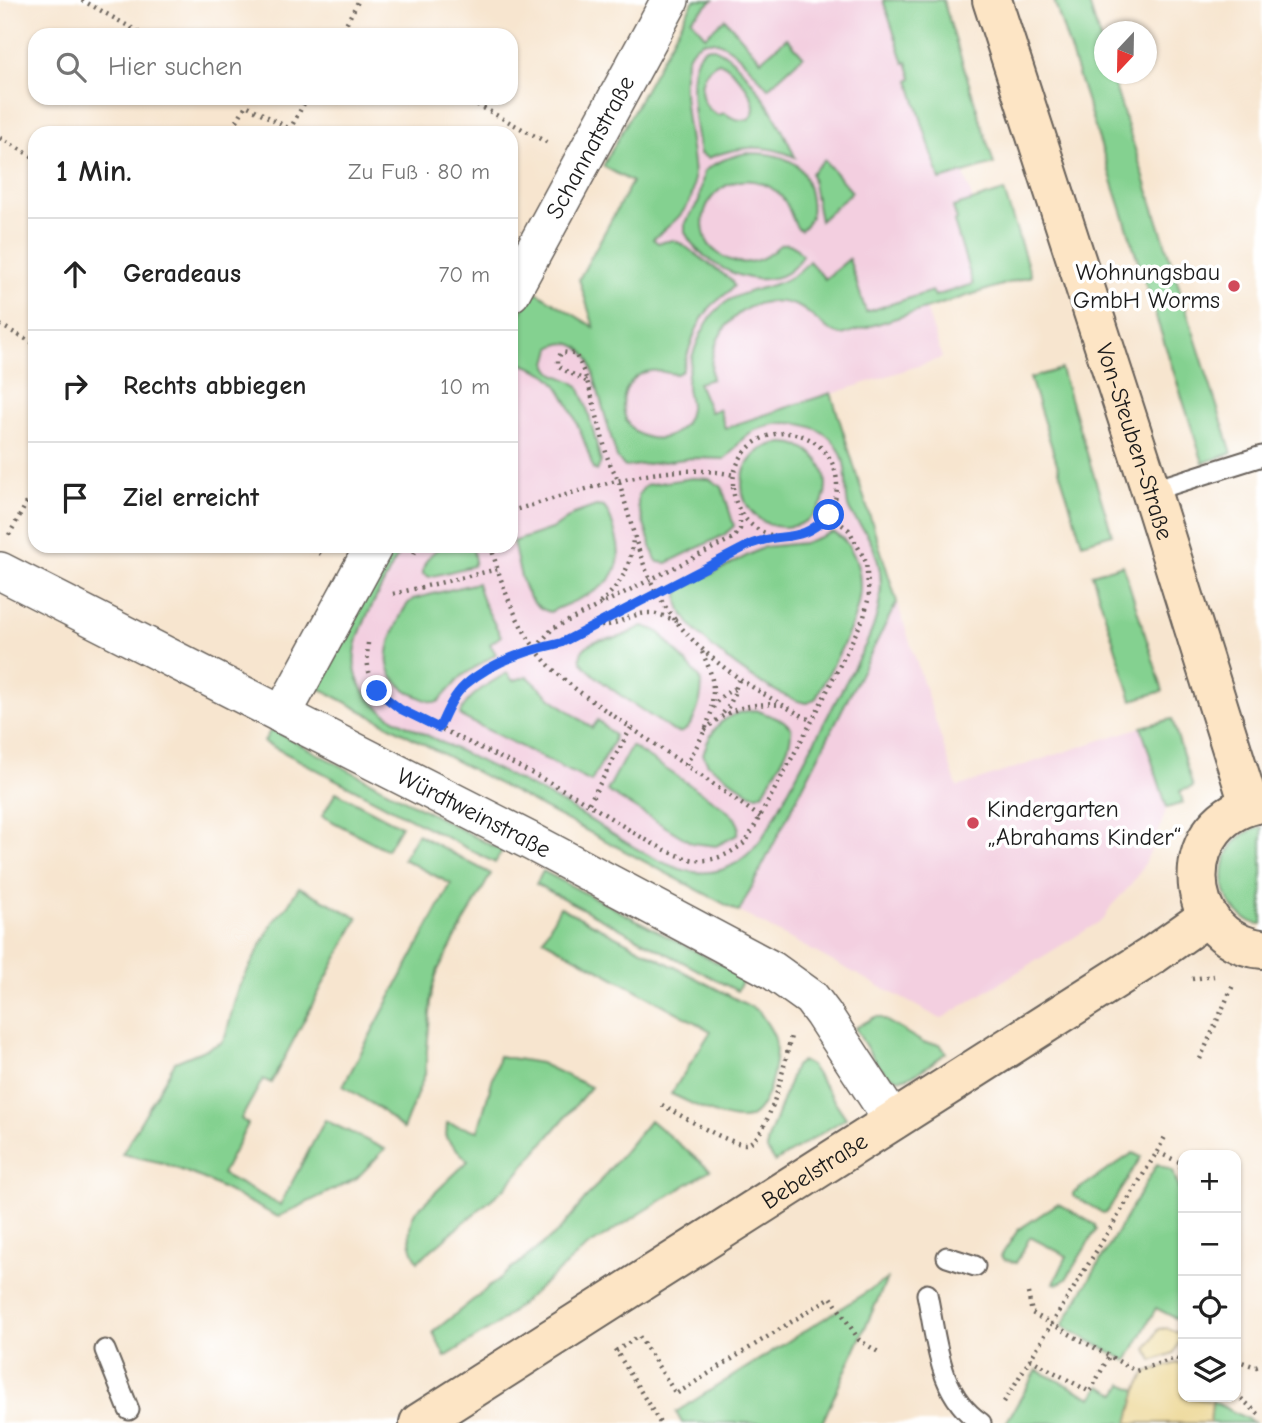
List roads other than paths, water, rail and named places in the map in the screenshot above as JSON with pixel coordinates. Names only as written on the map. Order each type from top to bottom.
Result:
[{"type":"street","name":"Schannatstraße","points":[[518,280],[670,0]]},
{"type":"street","name":"Von-Steuben-Straße","points":[[992,0],[1151,491],[1256,803]]},
{"type":"street","points":[[282,715],[370,553]]},
{"type":"street","name":"Würdtweinstraße","points":[[3,556],[282,715],[530,841],[772,970],[811,998],[893,1121]]},
{"type":"street","points":[[1256,803],[1228,814],[1212,830],[1201,850],[1196,872],[1199,895],[1208,916],[1234,941],[1262,949]]},
{"type":"street","name":"Bebelstraße","points":[[419,1423],[1150,957],[1208,916]]},
{"type":"lane","points":[[1151,491],[1262,456]]},
{"type":"lane","points":[[947,1257],[975,1266]]},
{"type":"lane","points":[[927,1294],[943,1374],[960,1404],[981,1423]]},
{"type":"lane","points":[[105,1350],[129,1410]]},
{"type":"place","name":"Wohnungsbau GmbH Worms","points":[[1234,286]]},
{"type":"place","name":"Kindergarten „Abrahams Kinder“","points":[[973,823]]}]
